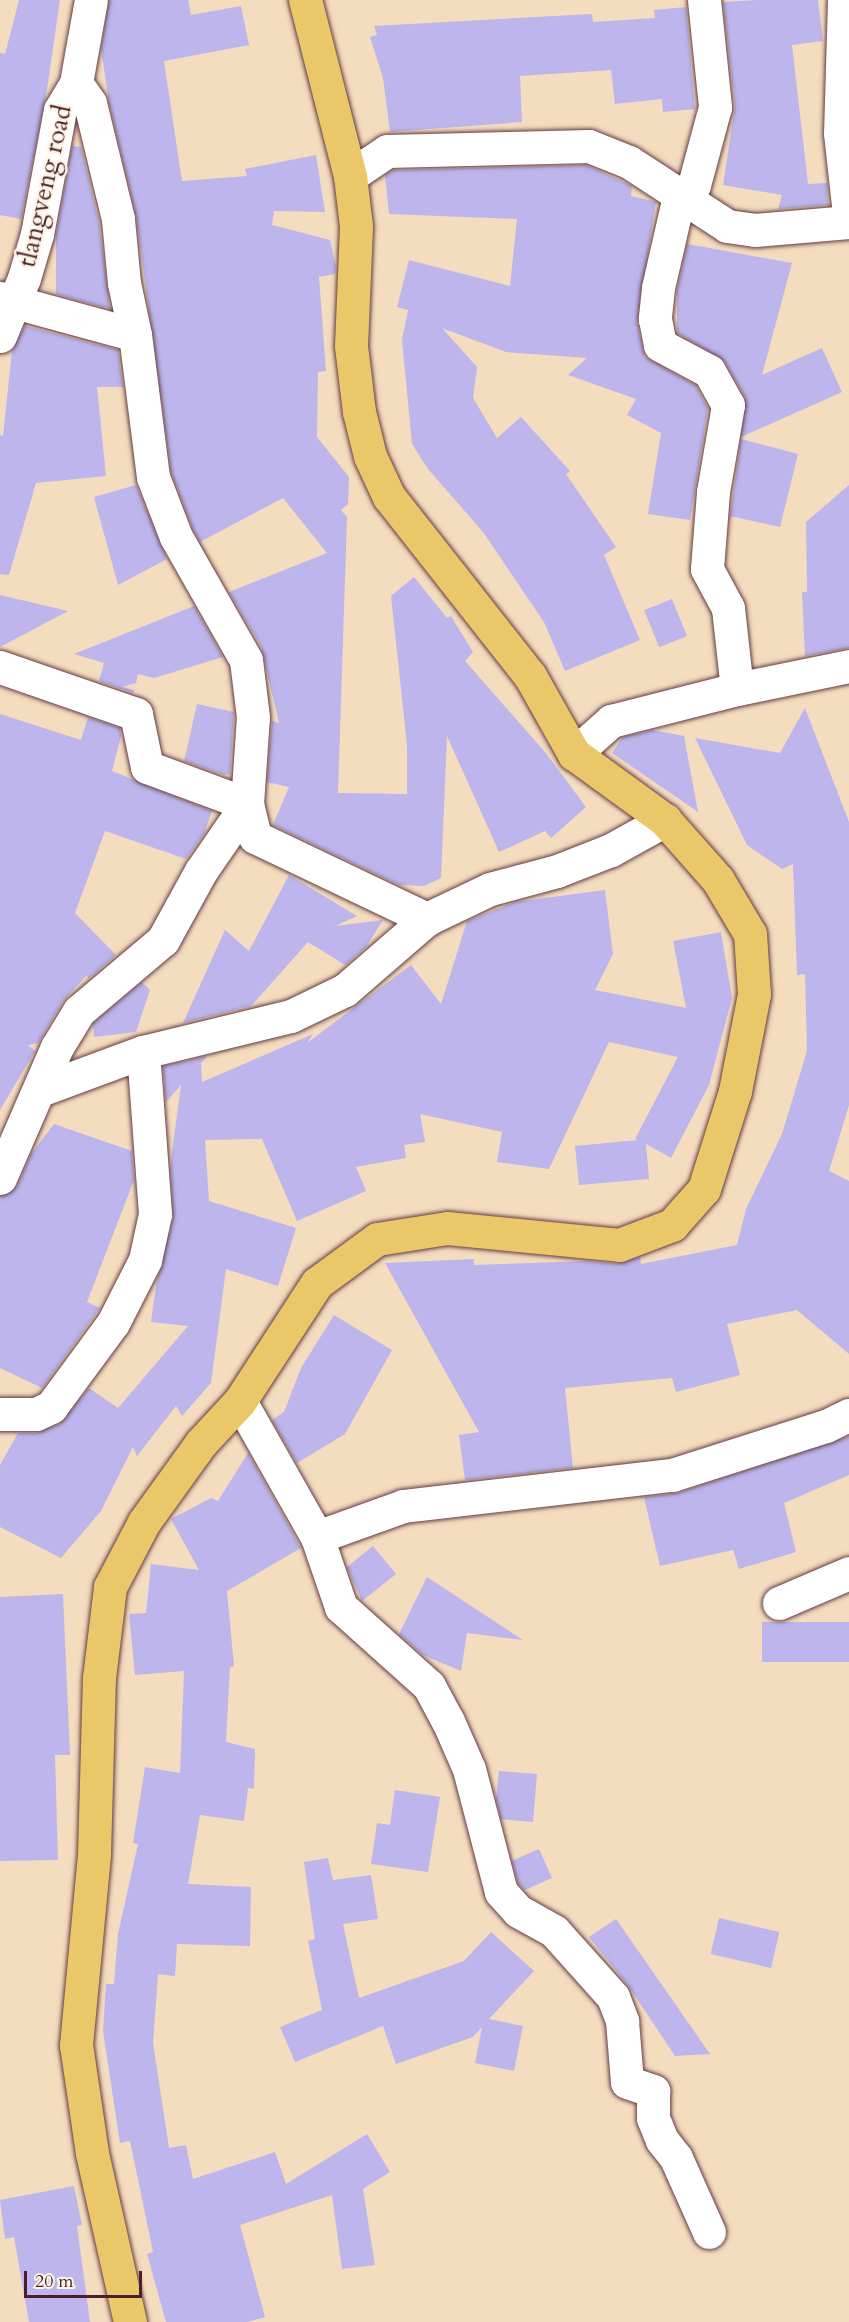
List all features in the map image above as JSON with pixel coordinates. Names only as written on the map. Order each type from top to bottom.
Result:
[{"type":"highway","points":[[130,2322],[92,2153],[76,2044],[94,1854],[99,1678],[110,1587],[144,1522],[201,1443],[240,1401],[317,1283],[377,1239],[447,1228],[619,1245],[672,1225],[704,1189],[735,1090],[754,994],[750,934],[718,880],[665,820],[574,754],[530,676],[389,496],[370,456],[359,412],[351,346],[356,226],[350,176],[305,0]]},
{"type":"street","name":"tlangveng road","points":[[0,336],[7,299],[24,278],[37,234],[63,100],[76,83],[91,0]]},
{"type":"street","points":[[704,0],[715,107],[694,185],[679,196],[655,320],[660,345],[709,371],[728,405],[712,492],[707,569],[728,608],[737,689]]},
{"type":"street","points":[[844,0],[840,133],[849,215]]},
{"type":"street","points":[[76,83],[90,103],[116,207],[124,284],[135,335],[153,477],[176,537],[246,660],[253,717],[247,804],[255,837],[427,919]]},
{"type":"street","points":[[350,176],[387,152],[589,146],[629,162],[727,226],[754,230],[849,222]]},
{"type":"street","points":[[7,299],[70,320],[135,335]]},
{"type":"street","points":[[574,754],[611,721],[737,689],[849,666]]},
{"type":"street","points":[[0,667],[135,714],[147,767],[247,804]]},
{"type":"street","points":[[0,1178],[57,1047],[79,1011],[163,940],[201,871],[247,804]]},
{"type":"street","points":[[40,1090],[143,1052],[291,1016],[345,990],[427,919],[490,889],[557,871],[610,850],[665,820]]},
{"type":"street","points":[[0,1414],[36,1414],[51,1407],[113,1323],[145,1260],[155,1214],[143,1052]]},
{"type":"street","points":[[240,1401],[317,1537],[341,1607],[429,1686],[448,1721],[469,1769],[501,1892],[518,1911],[554,1931],[613,1997],[622,2021],[627,2082],[653,2091],[653,2118],[676,2158],[709,2232]]},
{"type":"street","points":[[317,1537],[403,1506],[672,1475],[826,1426],[849,1415]]},
{"type":"street","points":[[779,1602],[849,1573]]},
{"type":"building","points":[[19,0],[60,0],[46,96],[21,219],[0,215],[0,53],[5,54]]},
{"type":"building","points":[[109,0],[188,0],[191,15],[241,6],[249,45],[164,61],[182,181],[247,176],[245,169],[316,155],[325,212],[274,211],[272,225],[330,240],[336,267],[335,274],[319,277],[326,371],[318,372],[317,437],[349,477],[348,504],[341,510],[347,517],[338,793],[407,794],[407,745],[391,596],[414,577],[447,618],[451,616],[473,652],[465,661],[545,752],[586,807],[551,838],[545,831],[499,852],[447,736],[441,878],[424,886],[399,885],[273,825],[289,787],[267,782],[272,721],[279,723],[261,646],[229,592],[327,553],[283,498],[200,542],[193,529],[171,472],[136,215],[109,103],[101,48]]},
{"type":"building","points":[[818,0],[823,41],[792,45],[808,184],[827,183],[828,205],[778,209],[782,195],[723,185],[735,106],[723,2]]},
{"type":"building","points":[[686,7],[695,109],[663,112],[662,99],[615,104],[611,70],[520,76],[522,122],[390,132],[383,78],[370,37],[377,35],[374,26],[592,14],[593,22],[655,18],[654,10]]},
{"type":"building","points":[[72,146],[81,147],[99,222],[110,309],[56,294],[56,234]]},
{"type":"building","points":[[586,165],[632,186],[631,196],[656,202],[637,323],[645,357],[695,385],[708,408],[690,520],[648,514],[661,433],[627,415],[636,399],[568,375],[587,358],[506,352],[442,328],[477,367],[473,398],[497,438],[521,417],[570,471],[566,474],[616,547],[604,555],[640,640],[565,671],[544,622],[483,532],[428,469],[412,444],[402,340],[408,310],[397,307],[409,260],[510,286],[517,219],[389,214],[385,175],[393,170]]},
{"type":"building","points":[[687,244],[792,263],[762,375],[822,348],[842,392],[741,437],[745,397],[725,362],[677,333],[677,291]]},
{"type":"building","points":[[25,326],[118,350],[123,387],[97,387],[106,476],[36,483],[9,575],[0,574],[0,435],[3,436],[12,350]]},
{"type":"building","points":[[741,439],[798,454],[780,527],[730,516]]},
{"type":"building","points":[[136,485],[167,559],[118,585],[94,497]]},
{"type":"building","points":[[849,485],[849,648],[805,656],[802,592],[807,592],[806,522]]},
{"type":"building","points":[[0,595],[68,611],[0,647]]},
{"type":"building","points":[[672,599],[687,636],[659,647],[644,610]]},
{"type":"building","points":[[194,606],[223,657],[154,678],[138,674],[136,683],[122,687],[134,690],[133,693],[99,681],[104,663],[74,654]]},
{"type":"building","points":[[197,704],[234,712],[230,774],[224,775],[184,761]]},
{"type":"building","points":[[805,708],[849,822],[849,1105],[829,1171],[849,1181],[849,1354],[797,1310],[727,1324],[740,1375],[676,1392],[672,1378],[565,1388],[573,1468],[465,1480],[459,1435],[479,1432],[385,1263],[474,1259],[474,1265],[588,1261],[617,1264],[640,1257],[641,1264],[737,1245],[746,1209],[782,1134],[807,1051],[805,974],[797,975],[793,864],[782,869],[747,845],[695,738],[780,753]]},
{"type":"building","points":[[0,714],[81,740],[88,717],[120,728],[121,736],[112,771],[212,811],[204,834],[186,859],[105,831],[75,913],[116,955],[88,979],[87,975],[63,1001],[38,1043],[28,1045],[35,1051],[0,1110]]},
{"type":"building","points":[[653,730],[684,736],[698,812],[612,753],[623,737]]},
{"type":"building","points":[[289,875],[357,916],[335,926],[383,920],[366,947],[345,965],[308,942],[251,1006],[183,1023],[225,930],[249,951]]},
{"type":"building","points":[[605,890],[613,954],[595,990],[686,1008],[673,941],[721,932],[732,998],[709,1085],[671,1158],[646,1144],[649,1179],[579,1185],[575,1146],[638,1140],[635,1139],[678,1057],[609,1042],[549,1169],[497,1162],[502,1132],[420,1114],[425,1142],[404,1145],[406,1158],[356,1167],[366,1191],[297,1221],[262,1139],[205,1140],[209,1201],[296,1228],[278,1286],[226,1269],[211,1383],[182,1416],[176,1406],[137,1456],[133,1447],[101,1511],[61,1558],[0,1527],[0,1465],[18,1433],[36,1433],[59,1424],[89,1388],[118,1408],[188,1326],[151,1322],[157,1279],[173,1218],[170,1168],[181,1085],[166,1102],[163,1066],[207,1056],[201,1063],[202,1082],[313,1034],[307,1043],[411,965],[441,1004],[467,921],[515,902]]},
{"type":"building","points":[[142,982],[150,990],[136,1032],[94,1037],[93,1023]]},
{"type":"building","points":[[54,1124],[132,1151],[134,1180],[87,1302],[100,1308],[42,1388],[0,1368],[0,1196],[17,1186],[31,1154]]},
{"type":"building","points":[[334,1315],[392,1350],[345,1434],[297,1463],[272,1420],[284,1412],[301,1368]]},
{"type":"building","points":[[849,1436],[849,1475],[784,1503],[796,1552],[739,1569],[733,1550],[660,1566],[644,1497],[678,1493]]},
{"type":"building","points":[[248,1453],[301,1548],[227,1591],[234,1666],[230,1667],[226,1742],[255,1749],[254,1789],[248,1788],[244,1821],[200,1815],[188,1884],[251,1887],[250,1946],[177,1944],[175,1976],[158,1974],[153,2043],[169,2148],[186,2145],[193,2179],[275,2152],[286,2184],[367,2134],[390,2172],[363,2189],[375,2265],[342,2269],[332,2195],[240,2225],[265,2317],[247,2322],[166,2322],[147,2254],[153,2252],[130,2141],[120,2143],[103,2031],[106,1984],[114,1984],[118,1934],[138,1844],[133,1843],[145,1767],[180,1773],[184,1671],[135,1675],[129,1614],[146,1613],[151,1564],[199,1570],[171,1519],[211,1498],[218,1501]]},
{"type":"building","points":[[373,1546],[396,1574],[362,1601],[347,1567]]},
{"type":"building","points":[[427,1577],[523,1640],[467,1633],[461,1671],[423,1655],[399,1634]]},
{"type":"building","points":[[63,1594],[70,1755],[55,1755],[58,1860],[0,1861],[0,1597]]},
{"type":"building","points":[[762,1622],[849,1622],[849,1662],[762,1662]]},
{"type":"building","points":[[499,1771],[537,1774],[533,1822],[501,1819],[496,1800]]},
{"type":"building","points":[[395,1790],[440,1797],[428,1872],[371,1864],[377,1823],[390,1825]]},
{"type":"building","points":[[539,1849],[552,1878],[525,1890],[518,1883],[512,1861]]},
{"type":"building","points":[[328,1858],[333,1880],[371,1875],[378,1919],[343,1924],[359,1998],[464,1961],[491,1932],[534,1971],[489,2019],[523,2026],[514,2071],[475,2063],[482,2027],[473,2037],[396,2064],[383,2026],[295,2062],[280,2027],[322,2010],[308,1941],[315,1939],[304,1862]]},
{"type":"building","points":[[719,1918],[779,1932],[771,1968],[711,1954]]},
{"type":"building","points":[[616,1919],[710,2054],[675,2056],[627,1984],[589,1937]]},
{"type":"building","points":[[74,2186],[82,2225],[77,2226],[90,2322],[29,2322],[14,2237],[5,2239],[0,2200]]}]
